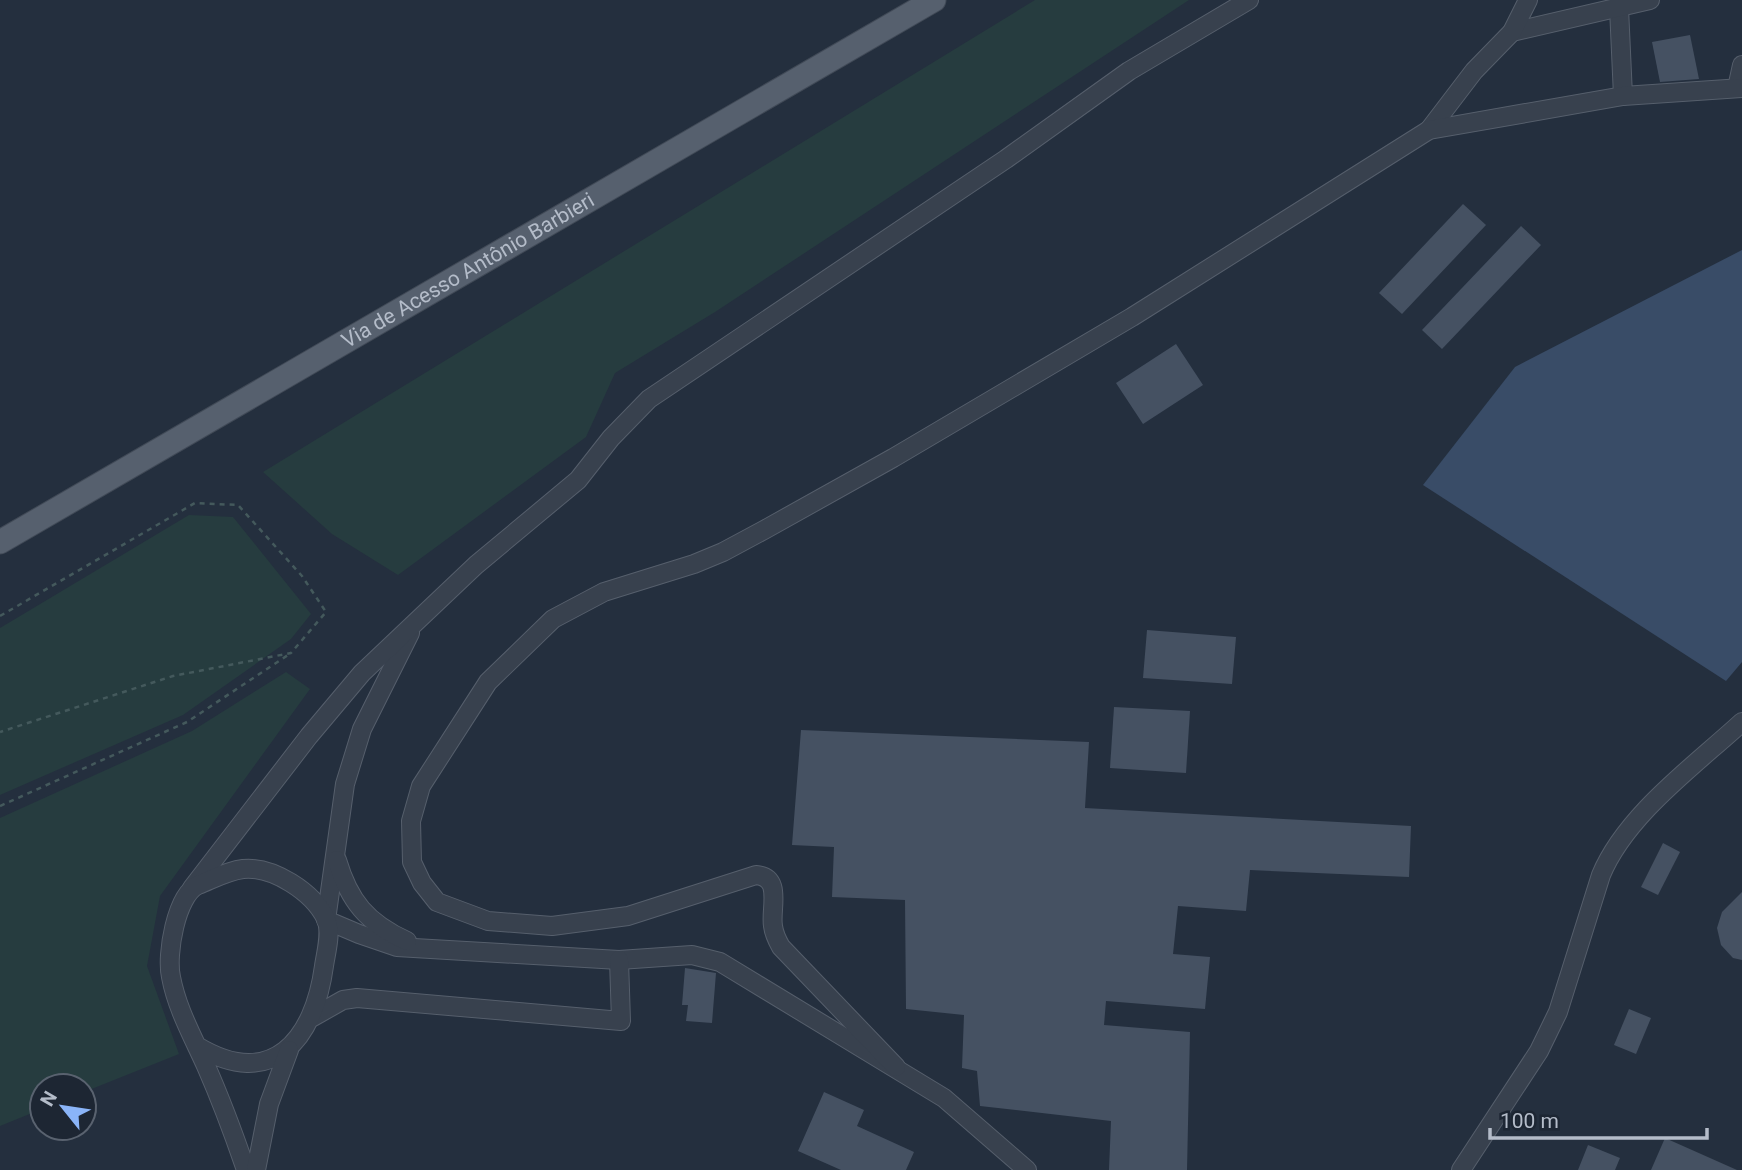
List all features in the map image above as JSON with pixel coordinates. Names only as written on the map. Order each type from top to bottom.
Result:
[{"type":"main road","name":"Via de Acesso Antônio Barbieri","points":[[0,542],[934,0]]},
{"type":"street","points":[[246,1170],[225,1108],[181,1014],[170,974],[177,918],[192,888],[309,736],[362,673],[476,565],[578,480],[611,438],[649,399],[1006,159],[1129,71],[1249,0]]},
{"type":"street","points":[[1429,130],[1474,71],[1512,32],[1528,0]]},
{"type":"street","points":[[1512,32],[1650,0]]},
{"type":"street","points":[[1619,8],[1623,96]]},
{"type":"street","points":[[896,1067],[781,947],[774,935],[772,923],[771,881],[762,875],[628,916],[552,926],[488,921],[437,902],[422,883],[412,862],[411,821],[426,778],[488,682],[553,620],[604,592],[694,564],[776,524],[1132,317],[1429,130],[1623,96],[1739,88],[1742,65]]},
{"type":"street","points":[[256,1170],[268,1104],[289,1050],[313,1017],[328,939],[326,920],[345,784],[362,729],[417,621]]},
{"type":"street","points":[[1461,1170],[1539,1051],[1558,1012],[1610,853],[1624,834],[1660,797],[1742,722]]},
{"type":"street","points":[[335,854],[345,886],[359,909],[392,935],[422,948]]},
{"type":"street","points":[[192,888],[231,871],[264,870],[296,886],[326,920],[397,947],[619,960],[692,956],[720,962],[944,1098],[1027,1170]]},
{"type":"street","points":[[313,1017],[343,1000],[357,998],[621,1021],[619,960]]},
{"type":"street","points":[[197,1046],[217,1058],[233,1063],[266,1060],[289,1050]]},
{"type":"path","points":[[0,616],[195,503],[238,505],[302,576],[326,612],[291,653],[187,722],[0,806]]},
{"type":"path","points":[[0,732],[173,676],[291,653]]},
{"type":"green space","points":[[1035,0],[1189,0],[715,312],[615,373],[586,437],[398,575],[332,534],[263,472]]},
{"type":"green space","points":[[189,515],[233,517],[311,614],[291,639],[183,715],[0,795],[0,628]]},
{"type":"green space","points":[[286,672],[310,689],[160,896],[147,966],[179,1054],[98,1086],[98,1072],[28,1072],[28,1115],[0,1126],[0,818],[192,731]]},
{"type":"water","points":[[1742,250],[1742,662],[1726,681],[1423,485],[1515,367]]},
{"type":"building","points":[[1690,35],[1699,79],[1660,82],[1652,42]]},
{"type":"building","points":[[1463,204],[1486,225],[1402,314],[1379,293]]},
{"type":"building","points":[[1521,226],[1541,245],[1442,349],[1422,330]]},
{"type":"building","points":[[1176,344],[1203,385],[1143,424],[1116,383]]},
{"type":"building","points":[[1147,630],[1236,637],[1232,684],[1143,678]]},
{"type":"building","points":[[1114,707],[1190,711],[1186,773],[1110,768]]},
{"type":"building","points":[[801,730],[1089,742],[1085,808],[1411,826],[1409,877],[1250,870],[1246,911],[1178,906],[1173,954],[1210,957],[1205,1009],[1106,1001],[1104,1025],[1190,1032],[1187,1170],[1109,1170],[1111,1121],[980,1106],[977,1071],[962,1068],[964,1015],[906,1009],[905,900],[832,897],[834,847],[792,845]]},
{"type":"building","points":[[1663,843],[1680,852],[1658,895],[1641,887]]},
{"type":"building","points":[[1742,892],[1742,960],[1733,958],[1721,945],[1717,928],[1722,912]]},
{"type":"building","points":[[685,968],[716,973],[712,1023],[686,1021],[688,1005],[682,1005]]},
{"type":"building","points":[[1629,1009],[1651,1018],[1636,1054],[1614,1045]]},
{"type":"building","points":[[824,1092],[864,1110],[857,1126],[914,1152],[906,1170],[841,1170],[798,1151]]},
{"type":"building","points":[[1665,1138],[1737,1170],[1651,1170]]},
{"type":"building","points":[[1588,1145],[1620,1158],[1615,1170],[1578,1170]]}]
